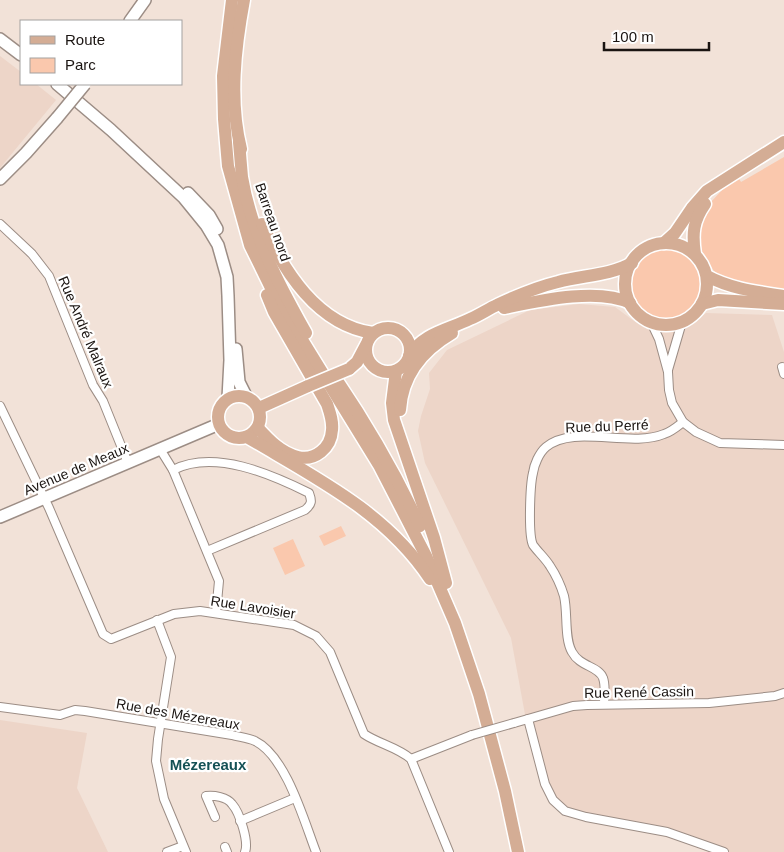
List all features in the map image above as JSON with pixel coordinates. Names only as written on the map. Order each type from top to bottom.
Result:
[{"type":"main road","points":[[131,20],[145,0]]},
{"type":"main road","points":[[232,0],[223,76],[224,118],[228,166],[250,245],[256,260],[301,341],[379,465],[426,556],[455,623],[486,720],[505,791],[518,852]]},
{"type":"main road","points":[[244,0],[233,76],[239,142],[262,223],[275,252],[295,282],[324,311],[359,331],[373,333]]},
{"type":"main road","points":[[0,30],[20,45]]},
{"type":"main road","points":[[0,39],[20,54]]},
{"type":"main road","points":[[58,85],[104,124],[184,198],[206,225],[218,245],[227,278],[230,360],[228,398]]},
{"type":"main road","points":[[69,85],[117,126],[192,196],[209,215],[221,235],[228,255],[233,282],[235,344],[239,382],[246,396],[256,403],[259,408],[260,422],[258,428],[247,437]]},
{"type":"main road","points":[[0,179],[26,153],[84,85]]},
{"type":"main road","name":"Barreau nord","points":[[239,142],[242,178],[264,251],[292,307],[323,362],[359,413],[390,466],[411,506],[446,583]]},
{"type":"main road","points":[[664,243],[681,226],[707,191],[784,142]]},
{"type":"main road","points":[[694,254],[693,229],[699,213],[710,197],[732,175]]},
{"type":"main road","points":[[664,243],[682,246],[694,254],[707,276],[706,293],[702,304],[692,316],[682,322],[668,325],[652,322],[638,313],[630,303],[626,283],[627,274],[632,263],[645,249],[664,243]]},
{"type":"main road","points":[[256,260],[259,276],[274,312],[327,404],[331,415],[332,430],[329,444],[324,450],[318,455],[305,458],[295,456],[280,449],[258,428]]},
{"type":"main road","points":[[259,408],[349,369],[357,362],[373,333],[379,329],[386,328],[414,335],[434,333],[468,321],[495,306],[527,292],[564,280],[612,272],[632,263]]},
{"type":"main road","points":[[707,276],[718,282],[747,290],[784,296]]},
{"type":"main road","points":[[480,315],[527,303],[562,298],[609,297],[630,303]]},
{"type":"main road","points":[[702,304],[718,300],[784,304]]},
{"type":"main road","points":[[400,441],[400,407],[403,388],[409,374],[419,360],[438,341],[458,330],[468,321]]},
{"type":"main road","points":[[400,331],[408,342],[409,356]]},
{"type":"main road","points":[[366,345],[367,360],[376,369],[383,372],[396,370],[402,367],[421,342],[434,333]]},
{"type":"main road","points":[[349,369],[376,369]]},
{"type":"main road","points":[[396,370],[392,410],[396,431],[434,538],[446,583],[488,704],[509,786],[523,852]]},
{"type":"main road","points":[[246,396],[237,395],[228,398],[222,403],[219,409],[219,424],[227,434],[233,437],[247,437],[343,493],[372,515],[406,547],[420,564],[455,623]]},
{"type":"main road","name":"Avenue de Meaux","points":[[0,517],[219,424]]},
{"type":"street","name":"Rue André Malraux","points":[[0,224],[32,254],[49,276],[128,463]]},
{"type":"street","points":[[652,322],[668,372],[672,403],[683,422],[696,432],[720,443],[784,445]]},
{"type":"street","points":[[668,372],[682,322]]},
{"type":"street","points":[[0,406],[44,499]]},
{"type":"street","name":"Rue du Perré","points":[[604,704],[603,676],[580,661],[574,654],[569,641],[566,604],[561,588],[550,565],[533,544],[530,533],[532,474],[537,459],[546,447],[559,439],[571,437],[650,438],[664,434],[683,422]]},
{"type":"street","points":[[161,449],[173,470],[219,581],[216,613]]},
{"type":"street","points":[[173,470],[191,463],[213,462],[234,466],[260,472],[309,493],[312,500],[305,510],[207,551]]},
{"type":"street","name":"Rue Lavoisier","points":[[44,499],[103,634],[111,639],[156,620],[187,612],[216,613],[294,625],[308,630],[330,652],[364,734],[404,752],[411,759]]},
{"type":"street","points":[[156,620],[170,657],[156,762],[164,799],[184,849],[168,852]]},
{"type":"street","name":"Rue René Cassin","points":[[411,759],[472,735],[573,706],[709,703],[775,696],[784,693]]},
{"type":"street","name":"Rue des Mézereaux","points":[[0,707],[60,715],[74,710],[85,711],[232,734],[255,742],[270,754],[282,769],[316,852]]},
{"type":"street","points":[[528,719],[545,784],[553,800],[565,811],[586,817],[667,832],[724,852]]},
{"type":"street","points":[[411,759],[449,852]]},
{"type":"street","points":[[215,817],[206,796],[211,795],[224,798],[232,803],[247,839],[245,852]]},
{"type":"street","points":[[240,821],[295,798]]},
{"type":"shaded area","points":[[0,56],[20,71],[20,85],[37,85],[56,100],[0,168]]},
{"type":"shaded area","points":[[579,304],[615,307],[634,321],[648,328],[668,331],[686,328],[706,313],[772,315],[784,352],[784,852],[717,852],[677,837],[584,818],[551,801],[526,720],[511,638],[425,463],[418,431],[430,389],[429,373],[447,350],[530,310]]},
{"type":"shaded area","points":[[0,720],[87,733],[77,788],[108,852],[0,852]]},
{"type":"green space","points":[[784,157],[784,291],[742,284],[722,278],[714,271],[699,248],[700,219],[709,204],[738,177],[741,182]]},
{"type":"green space","points":[[674,248],[693,258],[701,270],[703,284],[701,298],[693,310],[681,318],[660,320],[641,310],[633,298],[631,277],[641,258],[653,250]]},
{"type":"green space","points":[[341,526],[346,536],[324,546],[319,536]]},
{"type":"green space","points":[[293,539],[305,566],[285,575],[273,548]]},
{"type":"district","name":"Mézereaux","points":[[208,764]]}]
